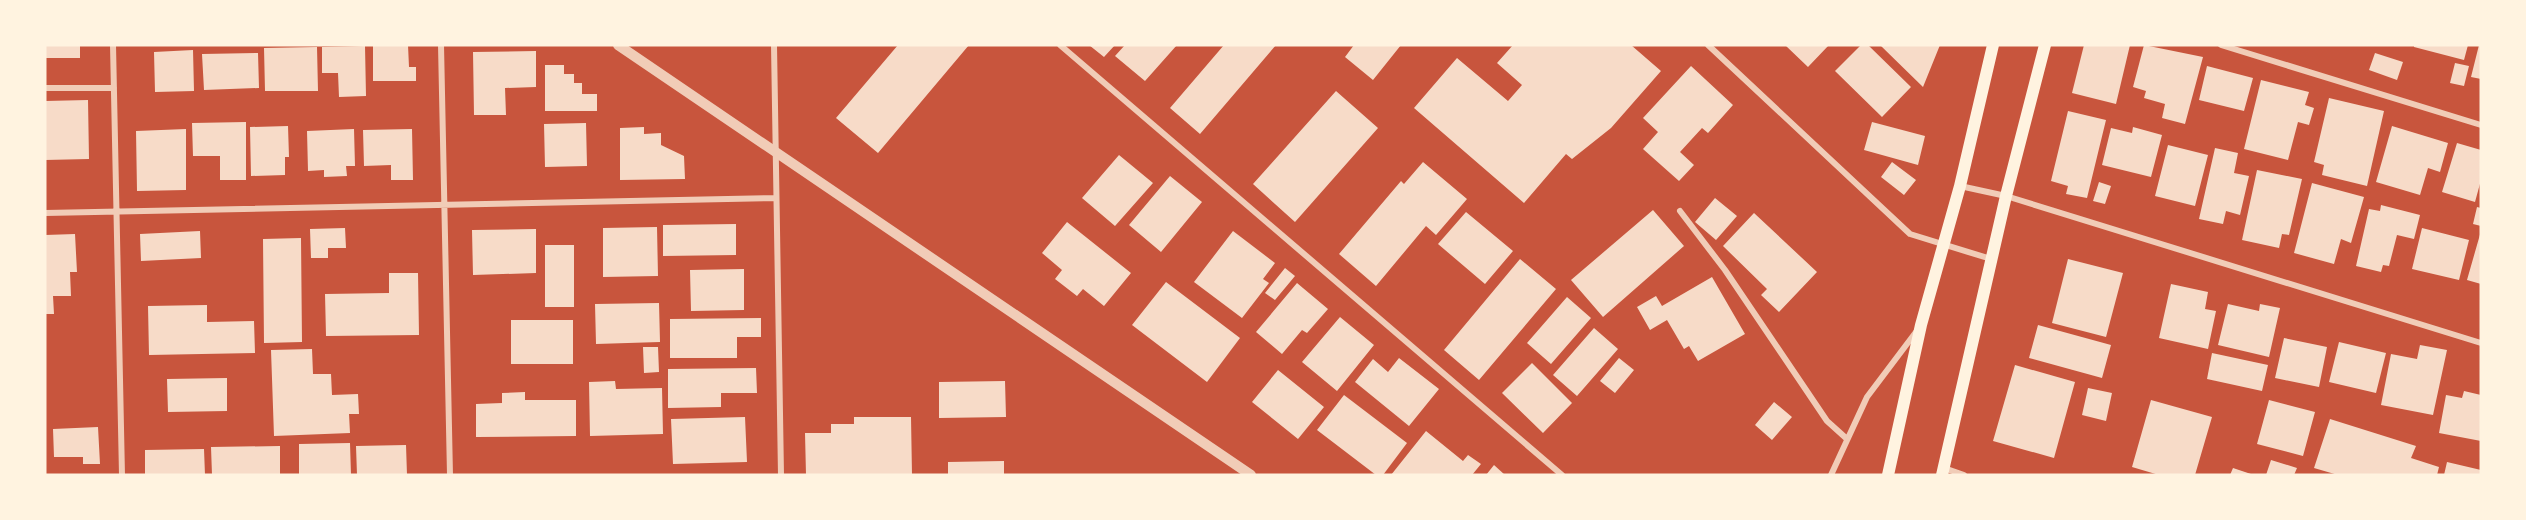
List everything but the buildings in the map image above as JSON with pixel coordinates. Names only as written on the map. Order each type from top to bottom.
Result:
[{"type":"main road","points":[[1888,475],[1921,325],[1960,186],[1993,45]]},
{"type":"main road","points":[[1943,472],[2006,196],[2045,45]]},
{"type":"street","points":[[113,45],[122,475]]},
{"type":"street","points":[[441,45],[450,475]]},
{"type":"street","points":[[618,45],[1251,475]]},
{"type":"street","points":[[774,45],[782,475]]},
{"type":"street","points":[[1060,45],[1562,475]]},
{"type":"street","points":[[1708,45],[1910,234],[1991,259]]},
{"type":"street","points":[[2221,45],[2481,125]]},
{"type":"street","points":[[45,88],[114,88]]},
{"type":"street","points":[[1960,186],[2006,196],[2481,343]]},
{"type":"street","points":[[45,213],[776,198]]},
{"type":"street","points":[[1680,211],[1725,270],[1827,421],[1847,439]]},
{"type":"street","points":[[1831,475],[1868,397],[1921,325]]},
{"type":"street","points":[[1943,472],[1964,475]]}]
